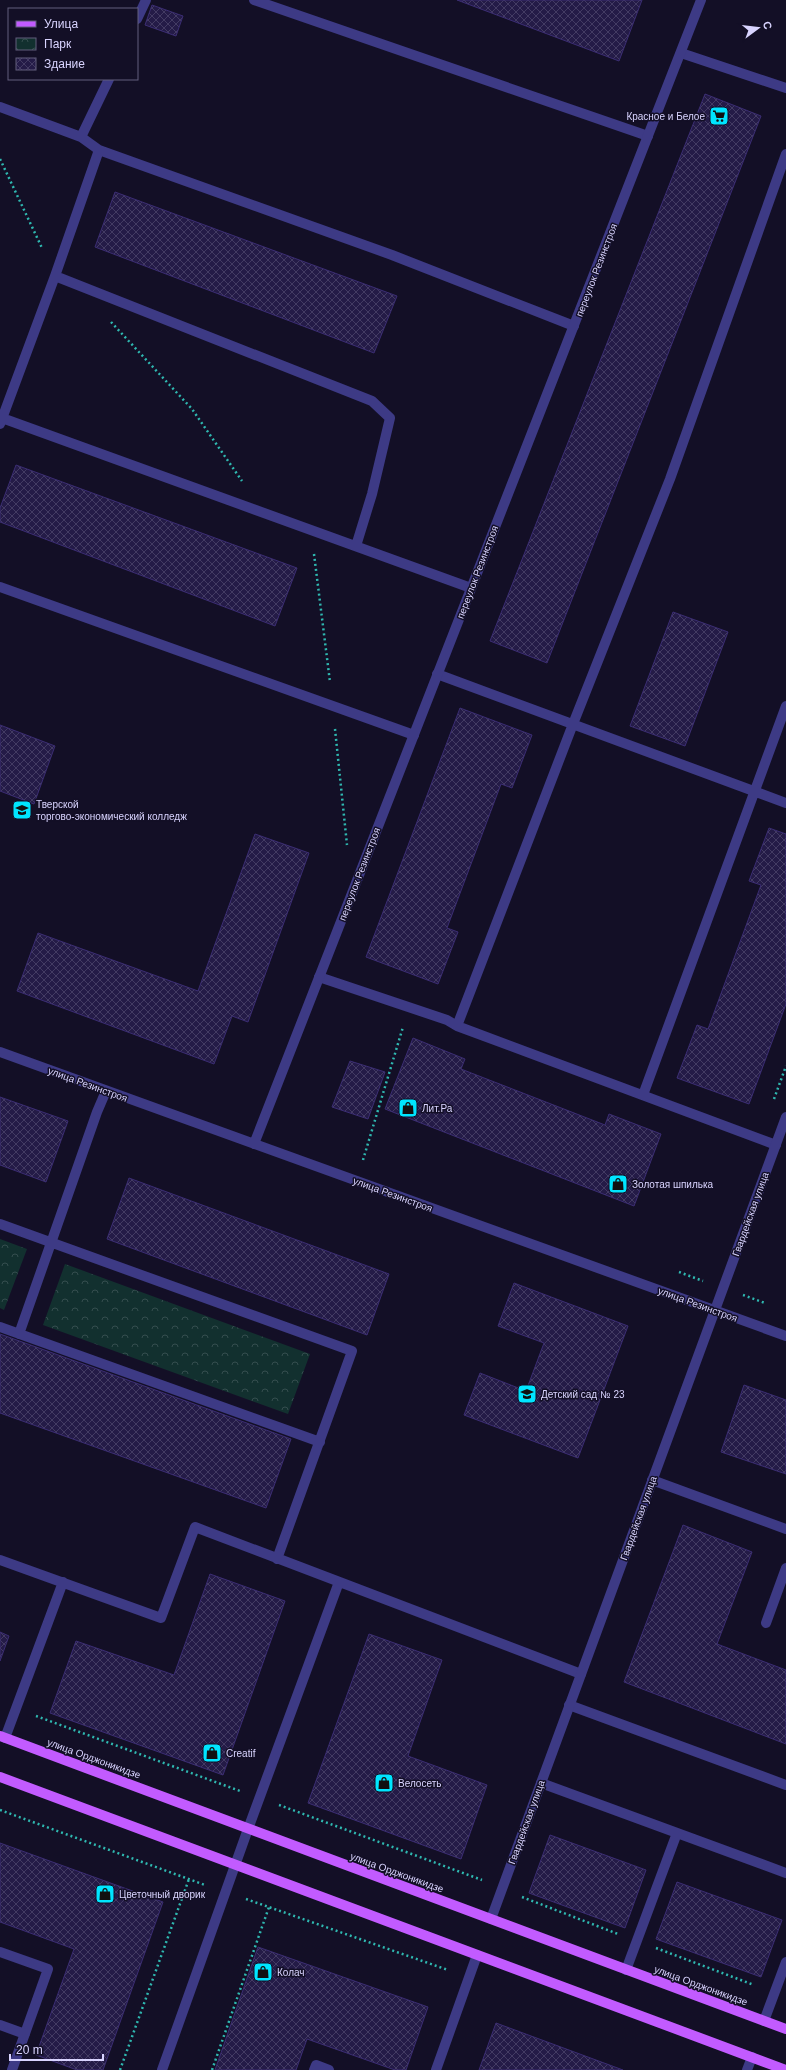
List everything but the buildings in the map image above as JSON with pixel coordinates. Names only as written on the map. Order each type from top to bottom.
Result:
[{"type":"main road","name":"улица Орджоникидзе","points":[[2,1737],[786,2029]]},
{"type":"main road","points":[[0,1777],[786,2070]]},
{"type":"street","points":[[138,17],[146,0]]},
{"type":"street","points":[[254,0],[648,136]]},
{"type":"street","name":"переулок Резинстроя","points":[[254,1144],[701,0]]},
{"type":"street","points":[[681,53],[786,88]]},
{"type":"street","points":[[81,137],[109,80]]},
{"type":"street","points":[[0,107],[81,137],[99,150],[392,255],[574,326]]},
{"type":"street","points":[[99,150],[55,276],[1,421],[264,513],[471,588]]},
{"type":"street","points":[[457,1026],[572,724],[670,479],[786,154]]},
{"type":"street","points":[[55,276],[372,401],[390,418],[372,494],[356,546]]},
{"type":"street","points":[[0,587],[414,735]]},
{"type":"street","points":[[437,674],[786,803]]},
{"type":"street","points":[[642,1095],[786,706]]},
{"type":"street","points":[[319,977],[447,1020],[457,1026],[776,1145]]},
{"type":"street","name":"улица Резинстроя","points":[[0,1052],[786,1336]]},
{"type":"street","points":[[19,1334],[97,1112],[106,1091]]},
{"type":"street","name":"Гвардейская улица","points":[[491,1919],[786,1117]]},
{"type":"street","points":[[0,1224],[352,1351],[277,1559]]},
{"type":"street","points":[[0,1327],[320,1442]]},
{"type":"street","points":[[652,1480],[786,1529]]},
{"type":"street","points":[[0,1560],[161,1618],[195,1528],[581,1674]]},
{"type":"street","points":[[766,1623],[786,1568]]},
{"type":"street","points":[[2,1737],[16,1709],[62,1582]]},
{"type":"street","points":[[162,2070],[248,1829],[340,1582]]},
{"type":"street","points":[[569,1705],[786,1785]]},
{"type":"street","points":[[541,1783],[786,1873]]},
{"type":"street","points":[[626,1970],[638,1942],[677,1833]]},
{"type":"street","points":[[0,1952],[48,1969],[12,2070]]},
{"type":"street","points":[[436,2070],[477,1955]]},
{"type":"street","points":[[764,2021],[786,1962]]},
{"type":"street","points":[[0,2025],[25,2034]]},
{"type":"street","points":[[747,2070],[752,2057]]},
{"type":"street","points":[[314,2070],[316,2065],[329,2070]]},
{"type":"path","points":[[0,159],[55,276]]},
{"type":"path","points":[[110,321],[192,409],[264,513]]},
{"type":"path","points":[[363,1161],[409,1007]]},
{"type":"path","points":[[16,1709],[502,1887],[518,1895],[638,1942],[774,1992]]},
{"type":"path","points":[[0,1810],[226,1892]]},
{"type":"path","points":[[120,2070],[190,1879]]},
{"type":"path","points":[[212,2070],[269,1907]]},
{"type":"green space","points":[[0,1239],[27,1249],[4,1310],[0,1308]]},
{"type":"green space","points":[[65,1264],[310,1354],[288,1414],[43,1325]]},
{"type":"place","name":"Красное и Белое","points":[[719,116]]},
{"type":"place","name":"Тверской торгово-экономический колледж","points":[[22,810]]},
{"type":"place","name":"Лит.Ра","points":[[408,1108]]},
{"type":"place","name":"Золотая шпилька","points":[[618,1184]]},
{"type":"place","name":"Детский сад № 23","points":[[527,1394]]},
{"type":"place","name":"Creatif","points":[[212,1753]]},
{"type":"place","name":"Велосеть","points":[[384,1783]]},
{"type":"place","name":"Цветочный дворик","points":[[105,1894]]},
{"type":"place","name":"Колач","points":[[263,1972]]}]
